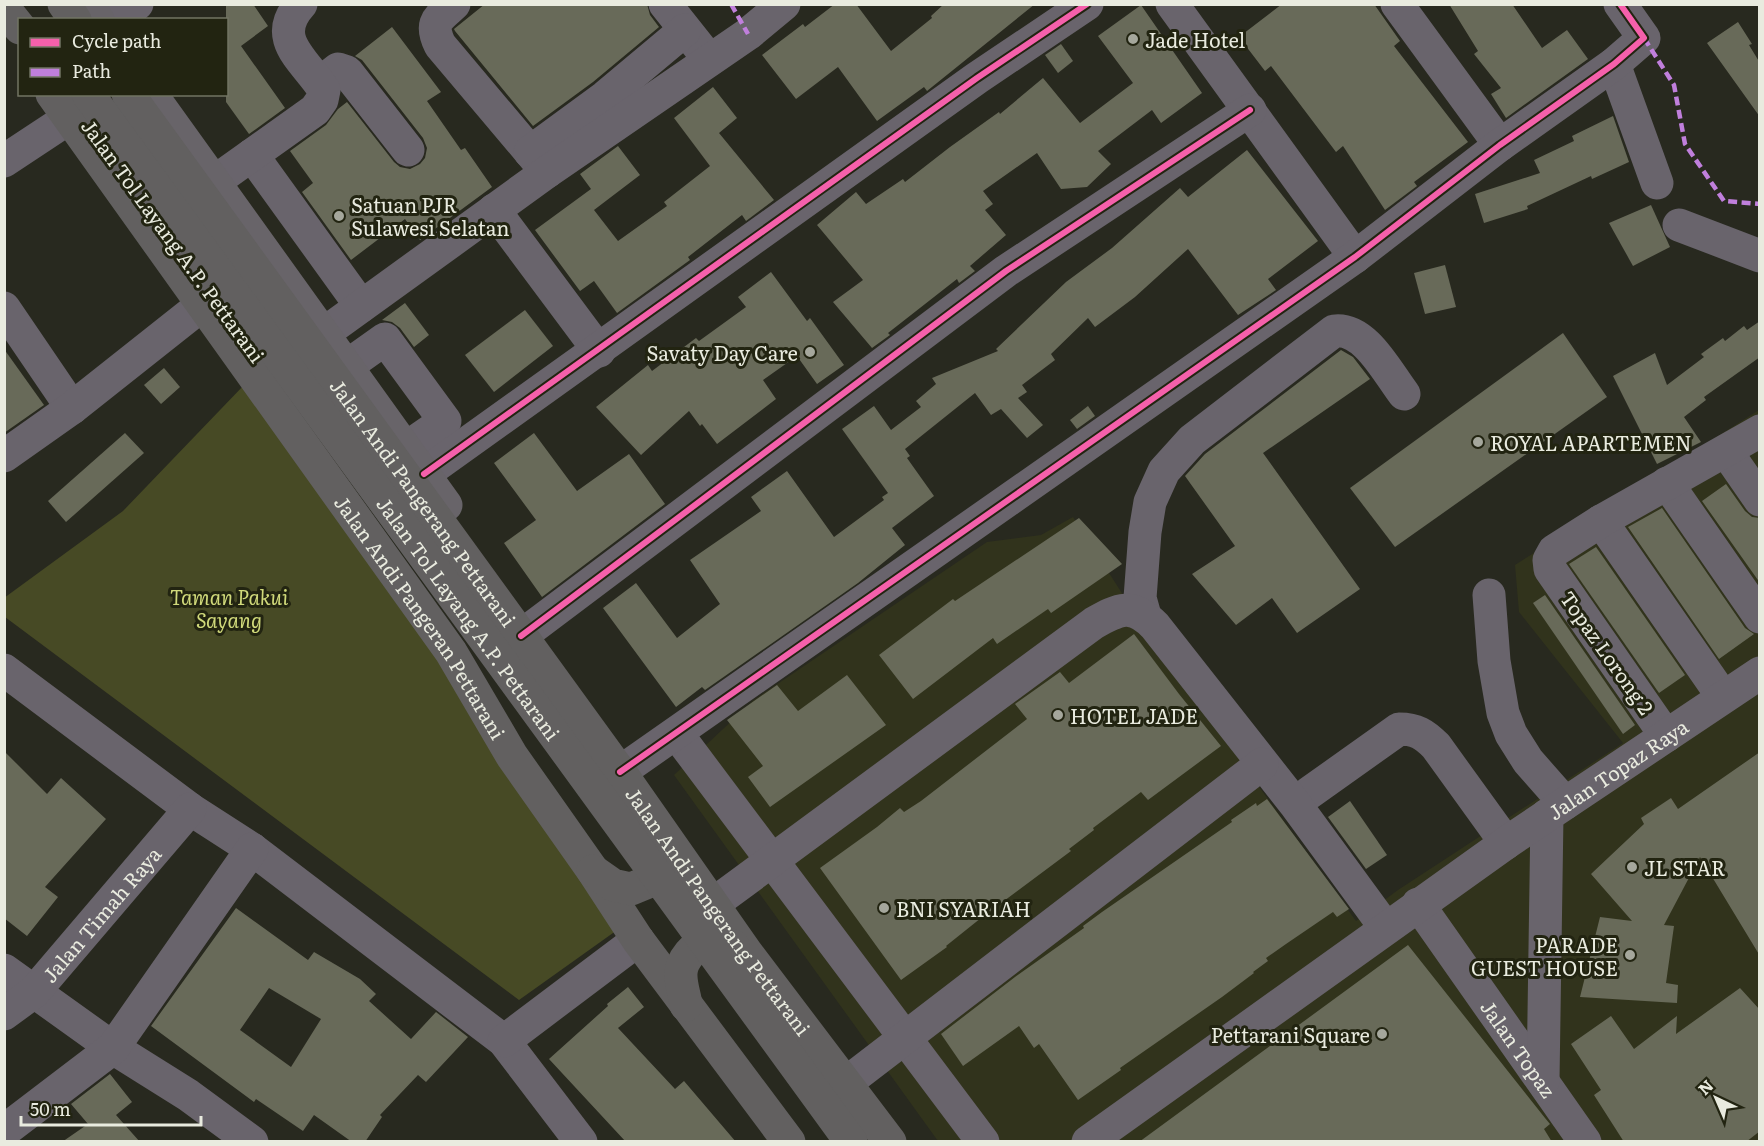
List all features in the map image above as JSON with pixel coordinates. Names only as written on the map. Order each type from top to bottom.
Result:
[{"type":"highway","points":[[22,4],[32,18]]},
{"type":"highway","points":[[64,4],[74,18]]},
{"type":"highway","points":[[76,4],[86,18]]},
{"type":"highway","points":[[4,8],[18,26]]},
{"type":"highway","points":[[4,32],[18,50]]},
{"type":"highway","name":"Jalan Andi Pangerang Pettarani","points":[[129,96],[620,772],[746,952],[891,1142]]},
{"type":"highway","points":[[142,96],[229,221],[468,549]]},
{"type":"highway","name":"Jalan Andi Pangeran Pettarani","points":[[69,100],[202,305],[451,652],[512,756],[593,871],[638,940],[789,1142]]},
{"type":"highway","name":"Jalan Tol Layang A.P. Pettarani","points":[[69,100],[205,282],[633,876],[831,1142]]},
{"type":"highway","name":"Jalan Tol Layang A.P. Pettarani","points":[[69,100],[851,1142]]},
{"type":"highway","points":[[593,871],[614,885],[631,889],[648,882],[662,867],[663,847],[654,820]]},
{"type":"highway","points":[[686,1005],[680,974],[685,960],[694,949],[708,941],[723,942],[746,952]]},
{"type":"main road","points":[[87,4],[97,18]]},
{"type":"main road","points":[[153,96],[448,508],[459,527],[480,579]]},
{"type":"street","points":[[118,18],[136,4]]},
{"type":"street","points":[[214,182],[320,104],[324,90],[289,43],[288,29],[291,19],[301,4]]},
{"type":"street","points":[[454,4],[437,20],[434,26],[440,45],[538,162]]},
{"type":"street","points":[[665,4],[710,60]]},
{"type":"street","points":[[538,162],[710,60],[748,34],[784,4]]},
{"type":"street","points":[[415,461],[599,351],[977,78],[1087,4]]},
{"type":"street","points":[[1172,4],[1355,257]]},
{"type":"street","points":[[1397,4],[1500,145]]},
{"type":"street","points":[[620,772],[1355,257],[1500,145],[1614,64],[1644,38],[1620,4]]},
{"type":"street","points":[[323,334],[494,210],[538,162],[605,97],[685,30]]},
{"type":"street","points":[[1614,64],[1657,183]]},
{"type":"street","points":[[320,84],[338,69],[347,72],[408,150]]},
{"type":"street","points":[[4,161],[69,100]]},
{"type":"street","points":[[521,636],[1006,271],[1250,110]]},
{"type":"street","points":[[252,155],[361,306]]},
{"type":"street","points":[[494,210],[599,351]]},
{"type":"street","points":[[1679,225],[1760,256]]},
{"type":"street","points":[[4,456],[72,408],[202,305]]},
{"type":"street","points":[[4,308],[72,408]]},
{"type":"street","points":[[1145,616],[1140,598],[1150,502],[1164,471],[1192,440],[1334,331],[1344,330],[1365,341],[1404,394]]},
{"type":"street","points":[[347,366],[386,339],[444,421],[415,461]]},
{"type":"street","points":[[1724,697],[1601,522],[1760,431]]},
{"type":"street","points":[[1726,451],[1760,500]]},
{"type":"street","points":[[1667,483],[1760,617]]},
{"type":"street","name":"Topaz Lorong 2","points":[[1601,522],[1554,551],[1549,560],[1550,569],[1666,736]]},
{"type":"street","points":[[1088,1142],[1385,927],[1556,809],[1511,734],[1503,713],[1494,661],[1489,595]]},
{"type":"street","points":[[712,904],[1094,623],[1120,610],[1135,610],[1145,616],[1294,804],[1385,927]]},
{"type":"street","points":[[4,670],[190,809],[252,849],[504,1041],[581,1142]]},
{"type":"street","name":"Jalan Topaz Raya","points":[[1542,1081],[1556,809],[1760,673]]},
{"type":"street","points":[[1309,793],[1399,729],[1412,729],[1426,736],[1436,746],[1506,843]]},
{"type":"street","points":[[687,746],[983,1142]]},
{"type":"street","points":[[846,1083],[1262,764]]},
{"type":"street","name":"Jalan Timah Raya","points":[[4,1014],[34,992],[190,809]]},
{"type":"street","points":[[4,1131],[113,1048],[252,849]]},
{"type":"street","name":"Jalan Topaz","points":[[1418,904],[1585,1142]]},
{"type":"street","points":[[504,1041],[638,940]]},
{"type":"street","points":[[4,970],[113,1048],[188,1095],[252,1142]]},
{"type":"shaded area","points":[[1759,410],[1759,1141],[938,1141],[674,775],[754,700],[987,542],[1041,535],[1073,517],[1145,629],[1356,921],[1398,890],[1623,743],[1519,612],[1515,565]]},
{"type":"green space","name":"Taman Pakui Sayang","points":[[245,384],[627,923],[519,1000],[5,617],[4,598],[123,511]]},
{"type":"building","points":[[226,4],[253,4],[268,26],[241,46],[285,108],[249,134],[226,102],[226,96],[228,96],[228,18],[226,18]]},
{"type":"building","points":[[485,4],[647,4],[650,15],[659,27],[593,82],[533,126],[454,29]]},
{"type":"building","points":[[835,4],[856,4],[891,51],[932,18],[931,16],[944,4],[1035,4],[927,91],[924,87],[877,121],[838,67],[796,99],[762,55],[803,24],[805,27]]},
{"type":"building","points":[[1282,4],[1374,4],[1400,41],[1394,46],[1468,142],[1414,182],[1417,186],[1385,210],[1343,146],[1336,152],[1271,66],[1265,71],[1239,37]]},
{"type":"building","points":[[1449,4],[1512,4],[1542,48],[1567,30],[1588,59],[1506,118],[1491,94],[1501,88],[1474,54],[1478,51]]},
{"type":"building","points":[[1141,5],[1202,93],[1161,123],[1152,110],[1098,151],[1111,164],[1087,187],[1061,189],[1037,153],[983,191],[993,204],[985,210],[1006,235],[970,266],[975,271],[959,283],[957,279],[872,348],[833,302],[863,280],[817,225],[856,192],[866,204],[903,179],[905,182],[950,147],[999,112],[1000,114],[1043,78],[1080,123],[1133,83],[1098,36]]},
{"type":"building","points":[[1738,22],[1752,44],[1749,45],[1760,63],[1760,117],[1707,43]]},
{"type":"building","points":[[392,27],[441,92],[427,101],[461,150],[465,148],[492,187],[420,240],[405,219],[351,260],[302,192],[313,183],[290,151],[326,125],[338,109],[347,102],[400,167],[410,169],[420,164],[425,158],[427,148],[423,138],[362,60],[355,56]]},
{"type":"building","points":[[1061,44],[1073,61],[1058,73],[1045,55]]},
{"type":"building","points":[[713,87],[737,118],[719,133],[774,200],[746,221],[742,215],[688,257],[690,260],[617,313],[594,281],[580,291],[535,230],[591,189],[580,174],[618,146],[640,175],[594,210],[618,241],[667,206],[664,202],[710,166],[674,118]]},
{"type":"building","points":[[1613,116],[1629,162],[1592,179],[1591,176],[1527,206],[1528,209],[1484,223],[1475,194],[1540,173],[1534,160],[1574,141],[1572,136]]},
{"type":"building","points":[[1247,150],[1318,241],[1268,279],[1276,290],[1238,315],[1188,249],[1135,297],[1095,327],[1088,318],[1051,354],[1055,360],[1022,385],[1027,392],[1018,398],[1043,425],[1027,438],[1001,409],[991,415],[975,393],[905,449],[910,456],[907,458],[934,496],[892,528],[905,545],[858,583],[705,690],[702,687],[676,707],[603,608],[636,583],[677,638],[720,604],[690,560],[761,511],[751,497],[787,471],[834,537],[884,500],[882,497],[888,493],[842,429],[874,406],[891,430],[921,407],[916,401],[936,384],[932,378],[998,351],[996,349],[1066,282],[1112,248],[1180,188],[1188,197]]},
{"type":"building","points":[[1651,205],[1670,247],[1633,266],[1609,223]]},
{"type":"building","points":[[1445,265],[1456,307],[1425,314],[1414,273]]},
{"type":"building","points":[[771,272],[807,321],[810,318],[844,365],[817,384],[797,356],[763,380],[776,399],[717,444],[689,411],[641,455],[596,407],[648,365],[652,371],[696,338],[699,341],[746,307],[738,297]]},
{"type":"building","points":[[405,303],[429,335],[414,347],[400,328],[392,322],[382,320]]},
{"type":"building","points":[[525,310],[553,346],[494,392],[465,355]]},
{"type":"building","points":[[1760,321],[1760,357],[1704,397],[1706,400],[1684,417],[1701,442],[1657,464],[1613,376],[1655,353],[1667,385],[1704,357],[1701,354],[1723,338],[1725,341],[1744,326],[1747,330]]},
{"type":"building","name":"ROYAL APARTEMEN","points":[[1563,333],[1607,397],[1395,547],[1350,488]]},
{"type":"building","points":[[4,349],[44,405],[4,433]]},
{"type":"building","points":[[1341,350],[1353,357],[1370,379],[1263,453],[1360,589],[1297,633],[1272,598],[1236,625],[1192,574],[1235,546],[1185,476],[1205,454]]},
{"type":"building","points":[[164,368],[180,387],[161,404],[144,385]]},
{"type":"building","points":[[1088,406],[1095,416],[1077,429],[1070,420]]},
{"type":"building","points":[[125,433],[144,453],[66,522],[48,501]]},
{"type":"building","points":[[534,433],[577,491],[629,454],[665,504],[542,597],[504,543],[536,520],[494,463]]},
{"type":"building","points":[[1726,484],[1745,511],[1752,517],[1760,518],[1760,583],[1702,501]]},
{"type":"building","points":[[1662,508],[1745,628],[1754,634],[1719,659],[1628,527]]},
{"type":"building","points":[[1079,518],[1122,564],[1051,613],[1048,609],[997,644],[993,638],[913,699],[879,655],[953,599],[955,601]]},
{"type":"building","points":[[1596,547],[1685,675],[1659,693],[1569,564]]},
{"type":"building","points":[[1545,595],[1635,725],[1623,734],[1533,603]]},
{"type":"building","points":[[1134,634],[1221,746],[1148,800],[1141,792],[1093,828],[1094,830],[1069,849],[1071,851],[901,980],[820,868],[900,808],[904,812],[921,801],[1027,719],[1015,704],[1060,672],[1069,683]]},
{"type":"building","points":[[847,675],[886,725],[770,807],[748,777],[763,766],[727,720],[777,685],[798,711]]},
{"type":"building","points":[[4,751],[47,794],[61,778],[106,819],[45,887],[58,897],[27,936],[4,918]]},
{"type":"building","points":[[1760,752],[1760,956],[1700,857],[1664,925],[1674,926],[1666,983],[1678,985],[1677,1003],[1580,997],[1600,917],[1632,921],[1591,874],[1644,824],[1641,818],[1671,798],[1678,809]]},
{"type":"building","points":[[1267,799],[1349,909],[1337,917],[1333,912],[1266,958],[1268,961],[1254,973],[1078,1100],[1039,1044],[1034,1048],[1019,1026],[963,1066],[941,1034],[1084,928],[1083,926],[1102,912],[1232,822],[1231,820],[1256,803],[1257,806]]},
{"type":"building","points":[[1350,801],[1387,855],[1366,869],[1328,817]]},
{"type":"building","points":[[236,908],[308,960],[314,952],[360,979],[376,994],[369,1001],[411,1039],[436,1012],[468,1037],[426,1082],[418,1075],[380,1115],[382,1117],[365,1142],[352,1142],[314,1115],[303,1131],[256,1099],[254,1102],[151,1026]],"holes":[[[269,988],[321,1019],[291,1067],[240,1030]]]},
{"type":"building","name":"Pettarani Square","points":[[1408,945],[1550,1124],[1544,1129],[1552,1142],[1139,1142]]},
{"type":"building","points":[[628,987],[644,1007],[618,1028],[675,1089],[684,1081],[736,1142],[626,1142],[549,1059]]},
{"type":"building","points":[[1740,988],[1760,1010],[1760,1131],[1746,1142],[1624,1142],[1594,1095],[1601,1090],[1571,1044],[1611,1016],[1634,1049],[1677,1016],[1676,1034]]},
{"type":"building","points":[[110,1074],[132,1102],[116,1115],[140,1142],[62,1142],[88,1124],[71,1104]]},
{"type":"marked path","points":[[731,4],[748,34]]},
{"type":"marked path","points":[[1644,38],[1674,85],[1685,144],[1724,201],[1760,204]]},
{"type":"cycle path","points":[[424,474],[977,78],[1087,4]]},
{"type":"cycle path","points":[[620,772],[1355,257],[1500,145],[1614,64],[1644,38],[1620,4]]},
{"type":"cycle path","points":[[521,636],[1006,271],[1250,110]]},
{"type":"place","name":"Jade Hotel","points":[[1133,39]]},
{"type":"place","name":"Satuan PJR Sulawesi Selatan","points":[[339,216]]},
{"type":"place","name":"Savaty Day Care","points":[[810,352]]},
{"type":"place","name":"ROYAL APARTEMEN","points":[[1478,442]]},
{"type":"place","name":"HOTEL JADE","points":[[1058,715]]},
{"type":"place","name":"JL STAR","points":[[1632,867]]},
{"type":"place","name":"BNI SYARIAH","points":[[884,908]]},
{"type":"place","name":"PARADE GUEST HOUSE","points":[[1630,955]]},
{"type":"place","name":"Pettarani Square","points":[[1382,1034]]}]
